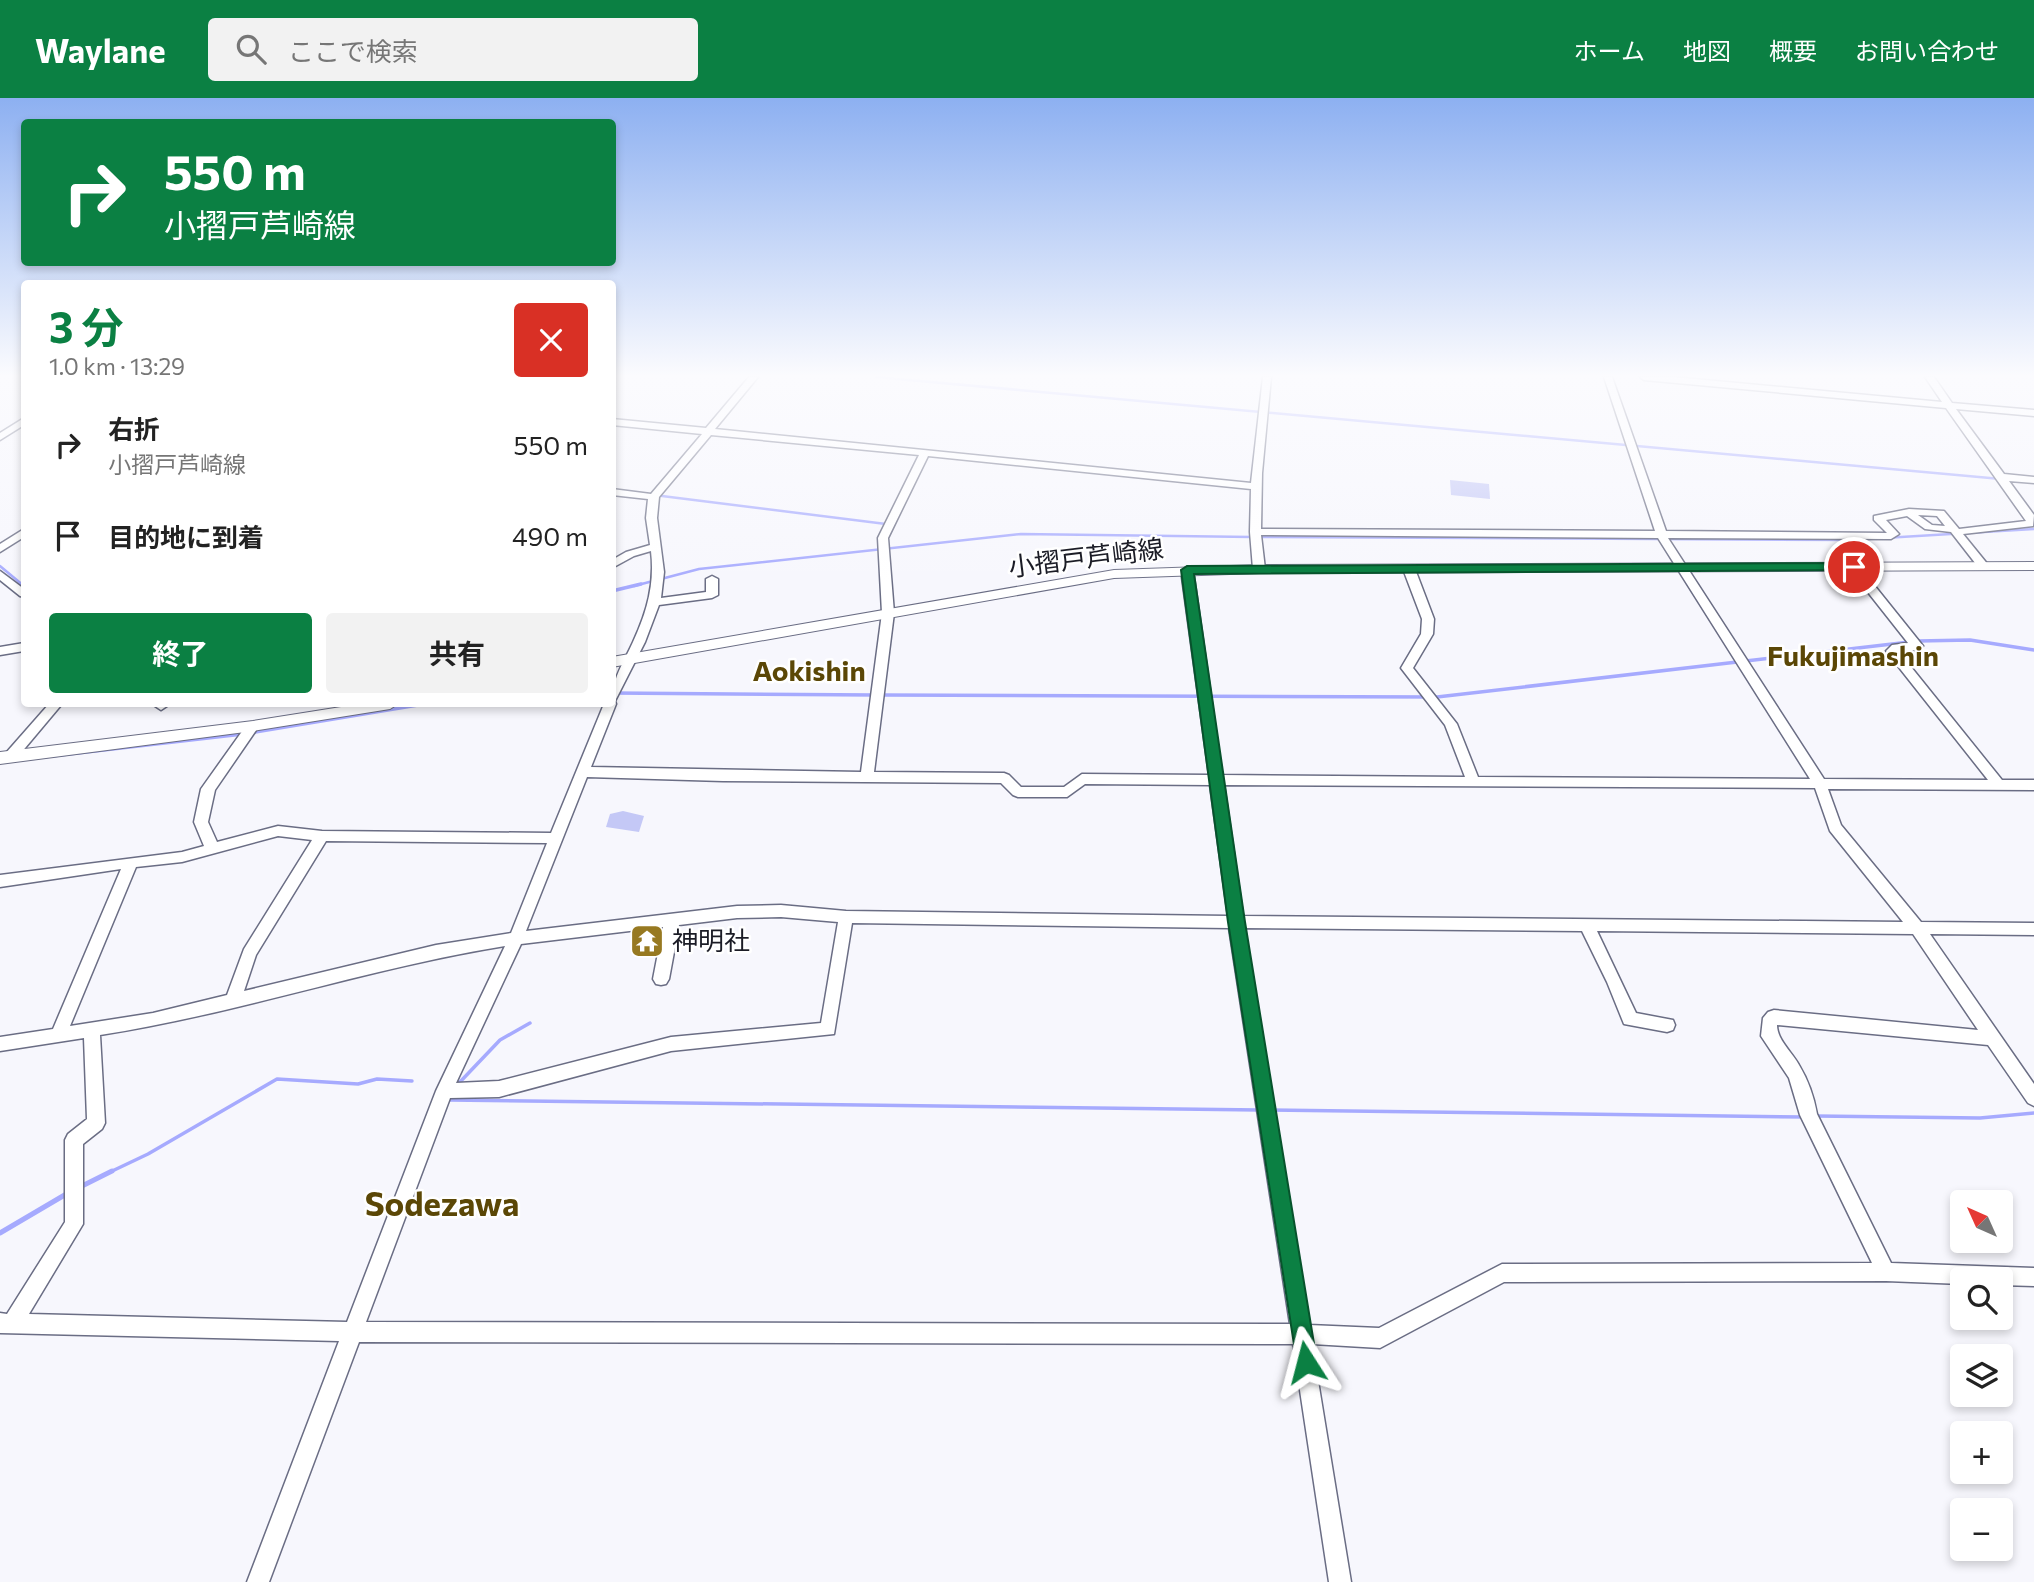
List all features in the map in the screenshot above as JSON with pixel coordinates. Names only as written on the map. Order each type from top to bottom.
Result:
[{"type":"main road","name":"小摺戸芦崎線","points":[[616,661],[1114,574],[1259,569],[2034,566]]},
{"type":"main road","points":[[5,758],[253,726],[371,707]]},
{"type":"street","points":[[616,689],[655,602],[659,572],[652,510],[654,497],[696,446]]},
{"type":"street","points":[[859,446],[1256,486]]},
{"type":"street","points":[[1259,569],[1255,532],[1260,446]]},
{"type":"street","points":[[1632,446],[1662,536],[1819,784],[1835,827],[1918,929],[2034,1098]]},
{"type":"street","points":[[1909,512],[1922,525],[1934,530],[2029,524],[2032,520],[1979,446]]},
{"type":"street","points":[[867,778],[888,613],[883,538],[925,453]]},
{"type":"street","points":[[2001,477],[2034,480]]},
{"type":"street","points":[[616,492],[654,497]]},
{"type":"street","points":[[1255,532],[1891,536],[1894,534],[1878,517],[1909,512],[1940,513],[1983,566]]},
{"type":"street","points":[[0,549],[21,534]]},
{"type":"street","points":[[616,563],[630,554],[656,546]]},
{"type":"street","points":[[1854,567],[1917,646],[1896,648],[1892,652],[1999,785]]},
{"type":"street","points":[[1409,569],[1428,619],[1427,634],[1407,668],[1451,724],[1473,781]]},
{"type":"street","points":[[1187,570],[1236,922],[1340,1582]]},
{"type":"street","points":[[0,574],[21,592]]},
{"type":"street","points":[[655,602],[712,595],[712,579]]},
{"type":"street","points":[[0,651],[21,648]]},
{"type":"street","points":[[5,758],[53,707]]},
{"type":"street","points":[[258,1582],[444,1091],[516,938],[609,707]]},
{"type":"street","points":[[212,848],[201,822],[208,789],[253,726]]},
{"type":"street","points":[[583,772],[1004,778],[1018,792],[1066,792],[1082,779],[2034,785]]},
{"type":"street","points":[[0,881],[182,857],[278,831],[322,836],[555,838]]},
{"type":"street","points":[[233,1001],[248,953],[322,836]]},
{"type":"street","points":[[58,1035],[131,862]]},
{"type":"street","points":[[0,1044],[153,1020],[436,951],[516,938],[780,911],[846,917],[2034,929]]},
{"type":"street","points":[[444,1091],[499,1089],[671,1044],[828,1029],[846,917]]},
{"type":"street","points":[[662,979],[672,920]]},
{"type":"street","points":[[1587,926],[1620,986],[1630,1019],[1667,1025]]},
{"type":"street","points":[[1886,1272],[1809,1115],[1807,1100],[1796,1075],[1786,1056],[1769,1037],[1769,1023],[1774,1017],[1993,1038]]},
{"type":"street","points":[[6,1323],[74,1224],[74,1140],[96,1123],[92,1030]]},
{"type":"street","points":[[6,1323],[351,1332],[1302,1334],[1380,1338],[1502,1273],[1886,1272],[2034,1277]]},
{"type":"shaded area","points":[[1450,480],[1489,484],[1490,499],[1451,495]]},
{"type":"shaded area","points":[[623,811],[644,816],[639,832],[606,827],[610,814]]},
{"type":"waterway","points":[[1640,446],[2001,479]]},
{"type":"waterway","points":[[616,490],[886,524]]},
{"type":"waterway","points":[[1260,537],[1851,540],[2034,529]]},
{"type":"waterway","points":[[661,579],[699,569],[1021,534],[1252,537]]},
{"type":"waterway","points":[[0,566],[21,584]]},
{"type":"waterway","points":[[634,586],[653,581]]},
{"type":"waterway","points":[[616,590],[641,584]]},
{"type":"waterway","points":[[882,695],[1437,697],[1918,641],[1970,640],[2034,650]]},
{"type":"waterway","points":[[616,693],[874,695]]},
{"type":"waterway","points":[[250,733],[406,707]]},
{"type":"waterway","points":[[8,761],[243,734]]},
{"type":"waterway","points":[[459,1083],[500,1040],[530,1023]]},
{"type":"waterway","points":[[108,1173],[148,1154],[277,1079],[358,1084],[377,1079],[412,1081]]},
{"type":"waterway","points":[[449,1100],[1259,1110]]},
{"type":"waterway","points":[[1270,1110],[1805,1117]]},
{"type":"waterway","points":[[1816,1116],[1980,1118],[2034,1113]]},
{"type":"waterway","points":[[108,1173],[112,1171]]},
{"type":"waterway","points":[[82,1186],[108,1173]]},
{"type":"waterway","points":[[0,1233],[68,1193]]},
{"type":"place","name":"神明社","points":[[647,941]]},
{"type":"district","name":"Fukujimashin","points":[[1853,656]]},
{"type":"district","name":"Aokishin","points":[[809,671]]},
{"type":"district","name":"Sodezawa","points":[[442,1204]]},
{"type":"route","points":[[1306,1362],[1236,922],[1187,570],[1854,567]]}]
